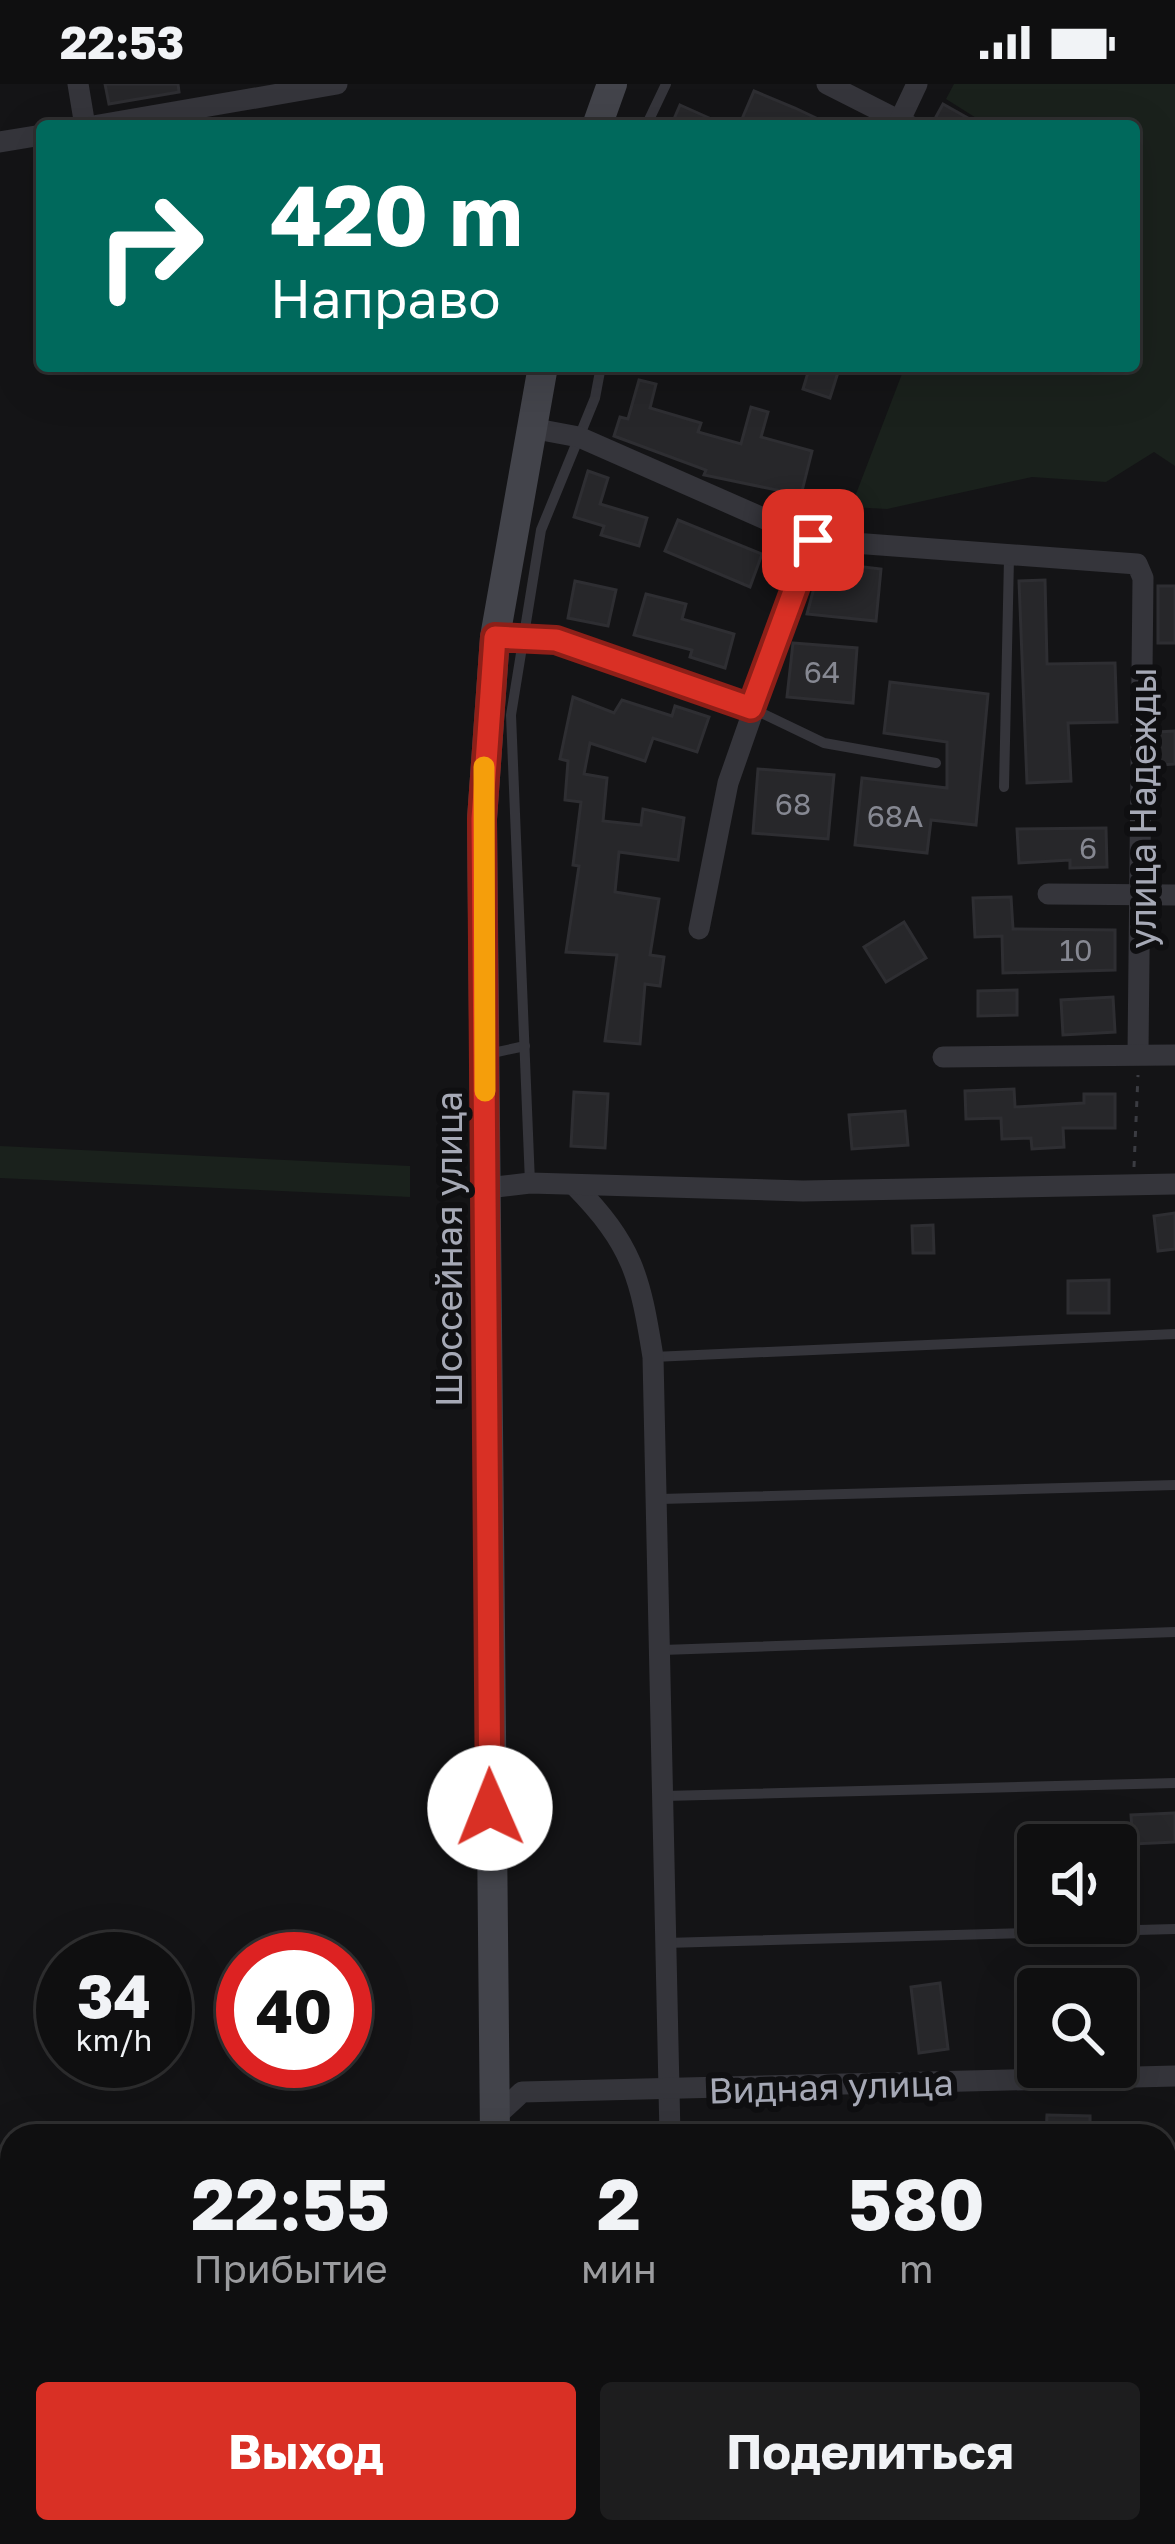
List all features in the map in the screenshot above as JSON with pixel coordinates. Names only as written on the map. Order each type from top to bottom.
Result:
[{"type":"street","points":[[77,84],[87,120]]},
{"type":"street","points":[[121,120],[284,89],[338,84]]},
{"type":"street","points":[[599,120],[612,84]]},
{"type":"street","points":[[827,84],[899,120]]},
{"type":"street","points":[[906,120],[917,84]]},
{"type":"street","points":[[0,142],[36,136]]},
{"type":"street","name":"Шоссейная улица","points":[[496,2124],[482,819],[542,372]]},
{"type":"street","points":[[531,428],[579,437],[813,540],[1009,557]]},
{"type":"street","points":[[699,929],[728,783],[813,540]]},
{"type":"street","name":"улица Надежды","points":[[1009,557],[1138,564],[1143,578],[1138,1053]]},
{"type":"street","points":[[508,637],[556,640],[751,708]]},
{"type":"street","points":[[1048,894],[1175,895]]},
{"type":"street","points":[[944,1057],[1175,1054]]},
{"type":"street","points":[[487,1188],[530,1183],[803,1190],[1175,1184]]},
{"type":"street","points":[[574,1185],[614,1225],[641,1277],[653,1357],[660,1499],[670,2124]]},
{"type":"street","name":"Видная улица","points":[[498,2124],[522,2092],[1175,2076]]},
{"type":"lane","points":[[649,120],[666,84]]},
{"type":"lane","points":[[530,1183],[508,637],[599,372]]},
{"type":"lane","points":[[1004,787],[1009,557]]},
{"type":"lane","points":[[751,708],[824,743],[936,763]]},
{"type":"lane","points":[[482,819],[515,819]]},
{"type":"lane","points":[[485,1055],[525,1046]]},
{"type":"lane","points":[[653,1357],[1175,1334]]},
{"type":"lane","points":[[660,1499],[1175,1485]]},
{"type":"lane","points":[[662,1650],[1175,1632]]},
{"type":"lane","points":[[664,1796],[1175,1783]]},
{"type":"lane","points":[[665,1943],[1175,1929]]},
{"type":"path","points":[[1133,1186],[1138,1053]]},
{"type":"shaded area","points":[[954,84],[1175,84],[1175,466],[1154,452],[1106,482],[1032,477],[887,509],[851,507],[903,372],[1140,372],[1140,120],[979,120],[946,99]]},
{"type":"shaded area","points":[[0,1146],[410,1166],[410,1197],[0,1178]]},
{"type":"building","points":[[105,84],[178,84],[179,92],[109,104]]},
{"type":"building","points":[[754,91],[820,120],[742,120]]},
{"type":"building","points":[[943,104],[971,120],[934,120]]},
{"type":"building","points":[[680,105],[714,120],[674,120]]},
{"type":"building","points":[[808,372],[838,372],[830,398],[803,389]]},
{"type":"building","points":[[639,380],[656,384],[650,408],[701,423],[698,432],[741,444],[751,407],[768,412],[761,437],[812,451],[801,495],[704,475],[706,470],[614,436],[620,417],[628,419]]},
{"type":"building","points":[[588,471],[608,478],[600,504],[647,518],[639,546],[601,535],[604,526],[574,517]]},
{"type":"building","points":[[678,520],[762,554],[750,587],[665,551]]},
{"type":"building","points":[[821,562],[881,569],[876,621],[807,614]]},
{"type":"building","points":[[1045,580],[1047,664],[1115,663],[1117,722],[1068,723],[1071,781],[1027,783],[1019,581]]},
{"type":"building","points":[[575,581],[616,590],[608,626],[568,618]]},
{"type":"building","points":[[1158,586],[1175,586],[1175,643],[1158,643]]},
{"type":"building","points":[[646,594],[686,604],[682,619],[734,634],[725,668],[690,657],[692,650],[634,635]]},
{"type":"building","points":[[793,643],[857,648],[853,703],[787,697]]},
{"type":"building","points":[[890,682],[988,694],[976,825],[931,820],[927,853],[855,845],[862,778],[947,788],[947,742],[884,733]]},
{"type":"building","points":[[573,697],[614,713],[622,700],[672,716],[675,706],[709,717],[697,752],[653,738],[645,761],[590,743],[584,774],[607,778],[603,821],[641,825],[643,809],[684,818],[678,860],[619,852],[615,892],[659,899],[650,955],[664,957],[660,986],[645,984],[640,1044],[605,1041],[617,955],[566,952],[579,866],[573,865],[581,802],[565,800],[568,761],[560,759]]},
{"type":"building","points":[[1175,731],[1175,764],[1160,765],[1158,732]]},
{"type":"building","points":[[758,769],[834,775],[828,839],[753,833]]},
{"type":"building","points":[[1106,828],[1107,867],[1070,868],[1070,860],[1019,863],[1017,829]]},
{"type":"building","points":[[1011,897],[1013,929],[1115,930],[1115,970],[1003,973],[1002,936],[975,937],[973,898]]},
{"type":"building","points":[[904,922],[926,958],[886,982],[864,947]]},
{"type":"building","points":[[1017,990],[1017,1015],[978,1016],[978,991]]},
{"type":"building","points":[[1113,997],[1115,1032],[1063,1035],[1061,1000]]},
{"type":"building","points":[[1014,1089],[1015,1107],[1084,1103],[1084,1094],[1115,1094],[1115,1128],[1063,1128],[1064,1147],[1032,1149],[1031,1138],[1002,1139],[1001,1118],[966,1119],[965,1091]]},
{"type":"building","points":[[574,1092],[608,1094],[605,1148],[571,1146]]},
{"type":"building","points":[[905,1111],[908,1145],[852,1149],[849,1115]]},
{"type":"building","points":[[1175,1213],[1175,1249],[1158,1251],[1154,1216]]},
{"type":"building","points":[[933,1225],[934,1253],[913,1253],[912,1226]]},
{"type":"building","points":[[1109,1280],[1109,1313],[1068,1313],[1068,1281]]},
{"type":"building","points":[[1175,1813],[1175,1842],[1137,1844],[1137,1824],[1132,1824],[1131,1815]]},
{"type":"building","points":[[940,1983],[948,2049],[919,2053],[911,1987]]},
{"type":"building","points":[[1047,2115],[1090,2116],[1090,2124],[1047,2124]]},
{"type":"slow traffic","points":[[484,767],[485,1091]]},
{"type":"route","points":[[490,1808],[482,819],[495,637],[556,640],[751,708],[813,540]]}]
